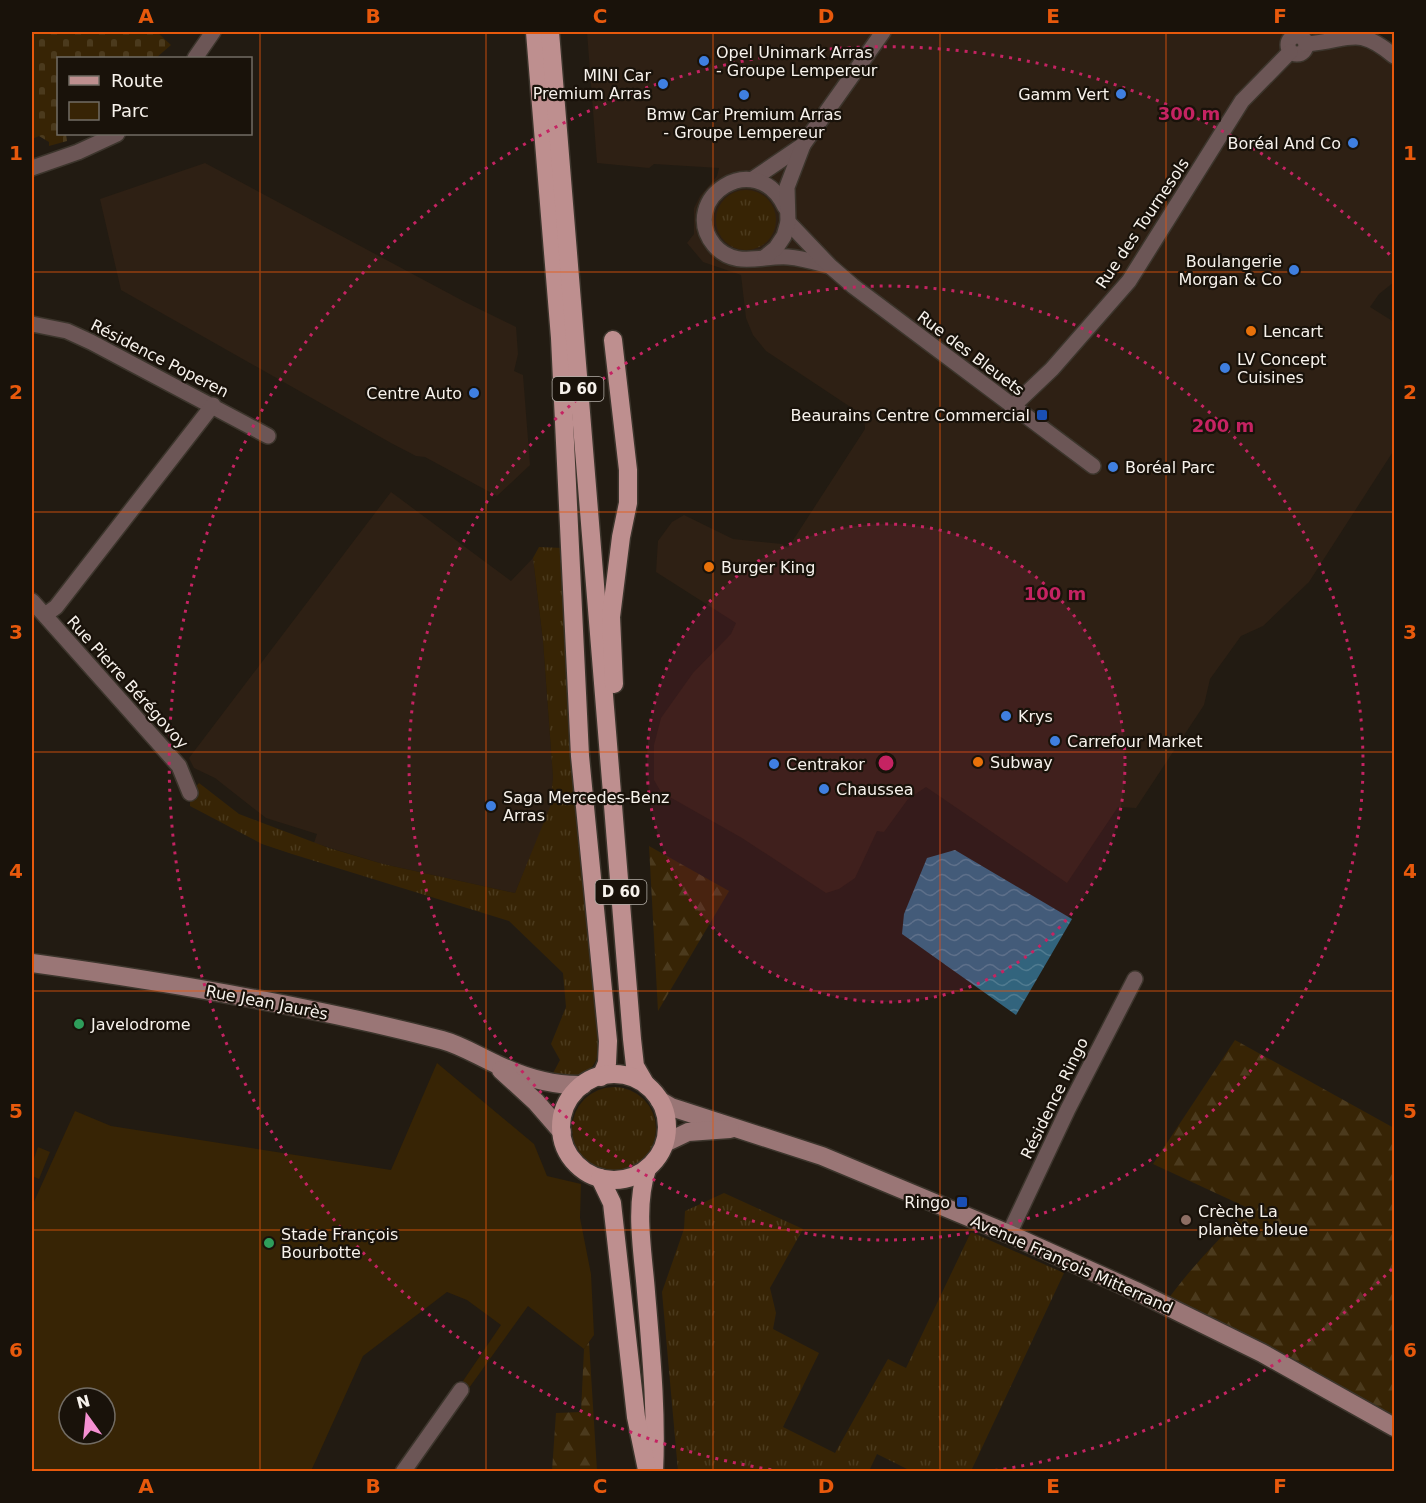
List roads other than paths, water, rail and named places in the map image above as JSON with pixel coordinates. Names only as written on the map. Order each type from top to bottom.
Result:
[{"type":"main road","name":"D 60","points":[[535,32],[560,338],[580,756],[609,1041],[607,1063],[601,1077]]},
{"type":"main road","name":"D 60","points":[[550,32],[632,1039],[635,1066],[646,1085]]},
{"type":"main road","points":[[609,746],[615,691],[611,617],[621,537],[628,503],[628,470],[613,340]]},
{"type":"main road","name":"Rue Jean Jaurès","points":[[32,963],[137,978],[338,1016],[444,1041],[540,1081],[558,1085],[583,1085]]},
{"type":"main road","points":[[496,1064],[537,1102],[562,1132]]},
{"type":"main road","points":[[647,1169],[625,1179],[600,1178],[581,1169],[573,1161],[562,1132],[564,1111],[569,1101],[583,1085],[601,1077],[626,1076],[646,1085],[659,1100],[666,1116],[665,1143]]},
{"type":"main road","name":"Avenue François Mitterrand","points":[[659,1100],[671,1107],[722,1121],[736,1129],[822,1156],[1009,1234],[1138,1292],[1262,1353],[1395,1427]]},
{"type":"main road","points":[[654,1472],[656,1442],[641,1212],[642,1185],[647,1169],[665,1143],[688,1132],[736,1129]]},
{"type":"main road","points":[[600,1178],[612,1203],[636,1417],[648,1472]]},
{"type":"street","points":[[196,57],[213,32]]},
{"type":"street","points":[[765,256],[780,242],[786,214],[787,187],[803,145],[883,32]]},
{"type":"street","points":[[1289,40],[1301,53],[1306,44],[1350,36],[1376,35],[1395,56]]},
{"type":"street","name":"Rue des Tournesols","points":[[1012,406],[1052,369],[1129,281],[1242,101],[1289,40]]},
{"type":"street","points":[[32,168],[78,152],[115,135]]},
{"type":"street","points":[[753,179],[803,145]]},
{"type":"street","points":[[738,179],[753,179],[773,188],[786,214],[830,266],[799,258],[765,256],[740,260],[727,256],[715,246],[706,229],[707,207],[719,189],[738,179]]},
{"type":"street","name":"Rue des Bleuets","points":[[830,266],[1093,466]]},
{"type":"street","name":"Résidence Poperen","points":[[32,324],[67,331],[213,405],[268,436]]},
{"type":"street","points":[[45,615],[56,607],[213,405]]},
{"type":"street","name":"Rue Pierre Bérégovoy","points":[[32,601],[179,766],[190,793]]},
{"type":"street","name":"Résidence Ringo","points":[[1009,1234],[1073,1099],[1135,979]]},
{"type":"street","points":[[403,1472],[461,1390]]},
{"type":"water","points":[[955,850],[1072,919],[1016,1015],[902,934],[904,914],[927,858]]},
{"type":"place","name":"Opel Unimark Arras - Groupe Lempereur","points":[[704,61]]},
{"type":"place","name":"MINI Car Premium Arras","points":[[663,84]]},
{"type":"place","name":"Gamm Vert","points":[[1121,94]]},
{"type":"place","name":"Bmw Car Premium Arras - Groupe Lempereur","points":[[744,95]]},
{"type":"place","name":"Boréal And Co","points":[[1353,143]]},
{"type":"place","name":"Boulangerie Morgan & Co","points":[[1294,270]]},
{"type":"place","name":"Lencart","points":[[1251,331]]},
{"type":"place","name":"LV Concept Cuisines","points":[[1225,368]]},
{"type":"place","name":"Centre Auto","points":[[474,393]]},
{"type":"place","name":"Beaurains Centre Commercial","points":[[1042,415]]},
{"type":"place","name":"Boréal Parc","points":[[1113,467]]},
{"type":"place","name":"Burger King","points":[[709,567]]},
{"type":"place","name":"Krys","points":[[1006,716]]},
{"type":"place","name":"Carrefour Market","points":[[1055,741]]},
{"type":"place","name":"Subway","points":[[978,762]]},
{"type":"place","name":"Centrakor","points":[[774,764]]},
{"type":"place","name":"Chaussea","points":[[824,789]]},
{"type":"place","name":"Saga Mercedes-Benz Arras","points":[[491,806]]},
{"type":"place","name":"Javelodrome","points":[[79,1024]]},
{"type":"place","name":"Ringo","points":[[962,1202]]},
{"type":"place","name":"Crèche La planète bleue","points":[[1186,1220]]},
{"type":"place","name":"Stade François Bourbotte","points":[[269,1243]]}]
